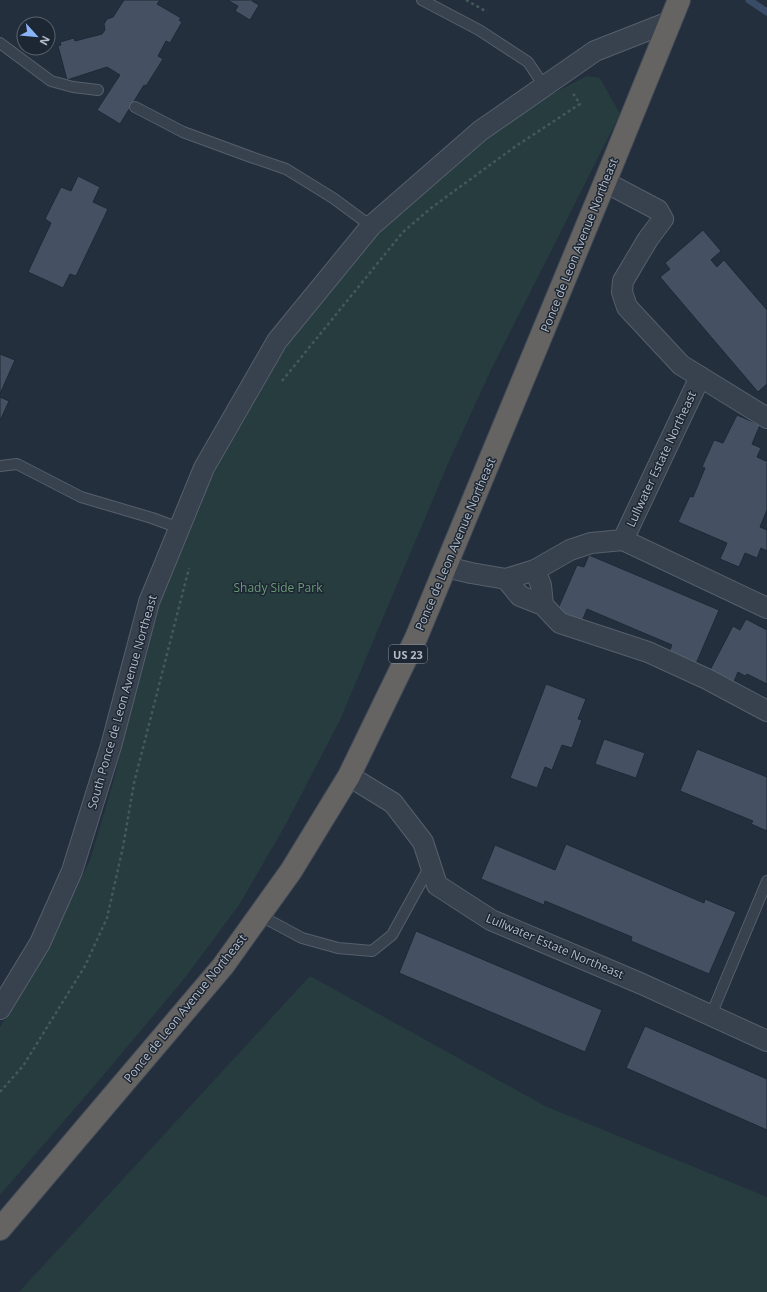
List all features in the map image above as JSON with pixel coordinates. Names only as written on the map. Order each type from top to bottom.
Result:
[{"type":"highway","name":"Ponce de Leon Avenue Northeast","points":[[0,1229],[223,966],[291,871],[349,776],[416,638],[605,182],[678,0]]},
{"type":"street","name":"South Ponce de Leon Avenue Northeast","points":[[0,1009],[40,943],[72,871],[111,746],[149,602],[179,528],[204,468],[277,341],[371,226],[480,131],[595,51],[669,22]]},
{"type":"street","name":"Lullwater Estate Northeast","points":[[605,182],[658,210],[663,219],[648,238],[623,281],[622,292],[627,307],[681,365],[767,418]]},
{"type":"street","name":"Lullwater Estate Northeast","points":[[623,540],[700,377]]},
{"type":"street","name":"Lullwater Estate Northeast","points":[[446,567],[471,574],[506,579],[535,570],[570,550],[591,543],[623,540],[767,608]]},
{"type":"street","points":[[535,570],[541,585],[543,605]]},
{"type":"street","points":[[506,579],[520,596],[543,605],[560,623],[648,652],[707,679],[767,711]]},
{"type":"street","name":"Lullwater Estate Northeast","points":[[349,776],[393,803],[423,842],[437,885],[490,920],[711,1014],[767,1041]]},
{"type":"lane","points":[[422,0],[479,30],[528,62],[544,86]]},
{"type":"lane","points":[[0,43],[51,81],[73,87],[98,90]]},
{"type":"lane","points":[[135,107],[183,132],[286,169],[333,198],[371,226]]},
{"type":"lane","points":[[0,466],[17,464],[81,497],[152,518],[179,528]]},
{"type":"lane","points":[[259,915],[302,938],[338,948],[372,951],[392,935],[430,865]]},
{"type":"lane","points":[[711,1014],[767,881]]},
{"type":"path","points":[[280,384],[403,232],[432,208],[516,146],[580,104],[569,88]]},
{"type":"path","points":[[0,1092],[23,1066],[85,966],[107,918],[123,847],[134,783],[190,563]]},
{"type":"green space","name":"Shady Side Park","points":[[587,76],[600,78],[620,114],[491,370],[450,459],[340,720],[286,824],[239,905],[184,979],[0,1195],[0,1027],[42,959],[90,860],[113,783],[156,607],[179,543],[218,466],[291,339],[383,224],[490,126]]},
{"type":"green space","points":[[310,976],[545,1106],[767,1197],[767,1292],[19,1292]]},
{"type":"building","points":[[124,0],[160,0],[157,4],[181,18],[179,20],[182,22],[170,43],[166,41],[158,56],[163,59],[146,86],[144,85],[120,124],[97,110],[120,75],[107,67],[67,80],[58,46],[61,45],[60,42],[74,38],[75,41],[102,34],[105,30],[104,24],[107,19],[113,17]]},
{"type":"building","points":[[227,0],[253,0],[252,1],[259,5],[250,20],[235,11],[238,6]]},
{"type":"building","points":[[78,176],[100,187],[93,202],[108,209],[76,276],[70,274],[63,288],[28,272],[51,223],[45,219],[61,187],[71,191]]},
{"type":"building","points":[[703,230],[721,251],[711,260],[717,267],[724,260],[767,310],[767,384],[758,392],[660,277],[670,269],[665,263]]},
{"type":"building","points":[[0,354],[15,360],[0,394]]},
{"type":"building","points":[[0,397],[9,401],[0,421]]},
{"type":"building","points":[[737,415],[760,425],[752,444],[761,448],[757,457],[766,461],[767,459],[767,510],[760,527],[767,530],[767,551],[761,548],[757,558],[745,553],[739,567],[720,559],[727,543],[678,522],[690,496],[693,497],[705,468],[702,467],[714,440],[723,443]]},
{"type":"building","points":[[589,555],[719,610],[695,666],[668,654],[672,645],[587,609],[582,621],[557,611],[577,565],[584,567]]},
{"type":"building","points":[[746,619],[767,630],[767,684],[747,674],[745,676],[738,672],[733,684],[709,672],[733,626],[740,630]]},
{"type":"building","points":[[546,684],[586,699],[578,719],[582,720],[572,748],[562,745],[552,770],[545,767],[537,788],[510,778]]},
{"type":"building","points":[[604,739],[645,753],[636,778],[595,764]]},
{"type":"building","points":[[697,749],[767,777],[767,831],[751,824],[753,821],[680,791]]},
{"type":"building","points":[[566,844],[704,903],[705,899],[736,912],[709,974],[631,941],[632,937],[545,901],[544,905],[481,879],[495,845],[555,870]]},
{"type":"building","points":[[416,931],[602,1010],[585,1052],[399,973]]},
{"type":"building","points":[[645,1026],[767,1079],[767,1130],[626,1068]]},
{"type":"waterway","points":[[749,0],[767,12]]}]
